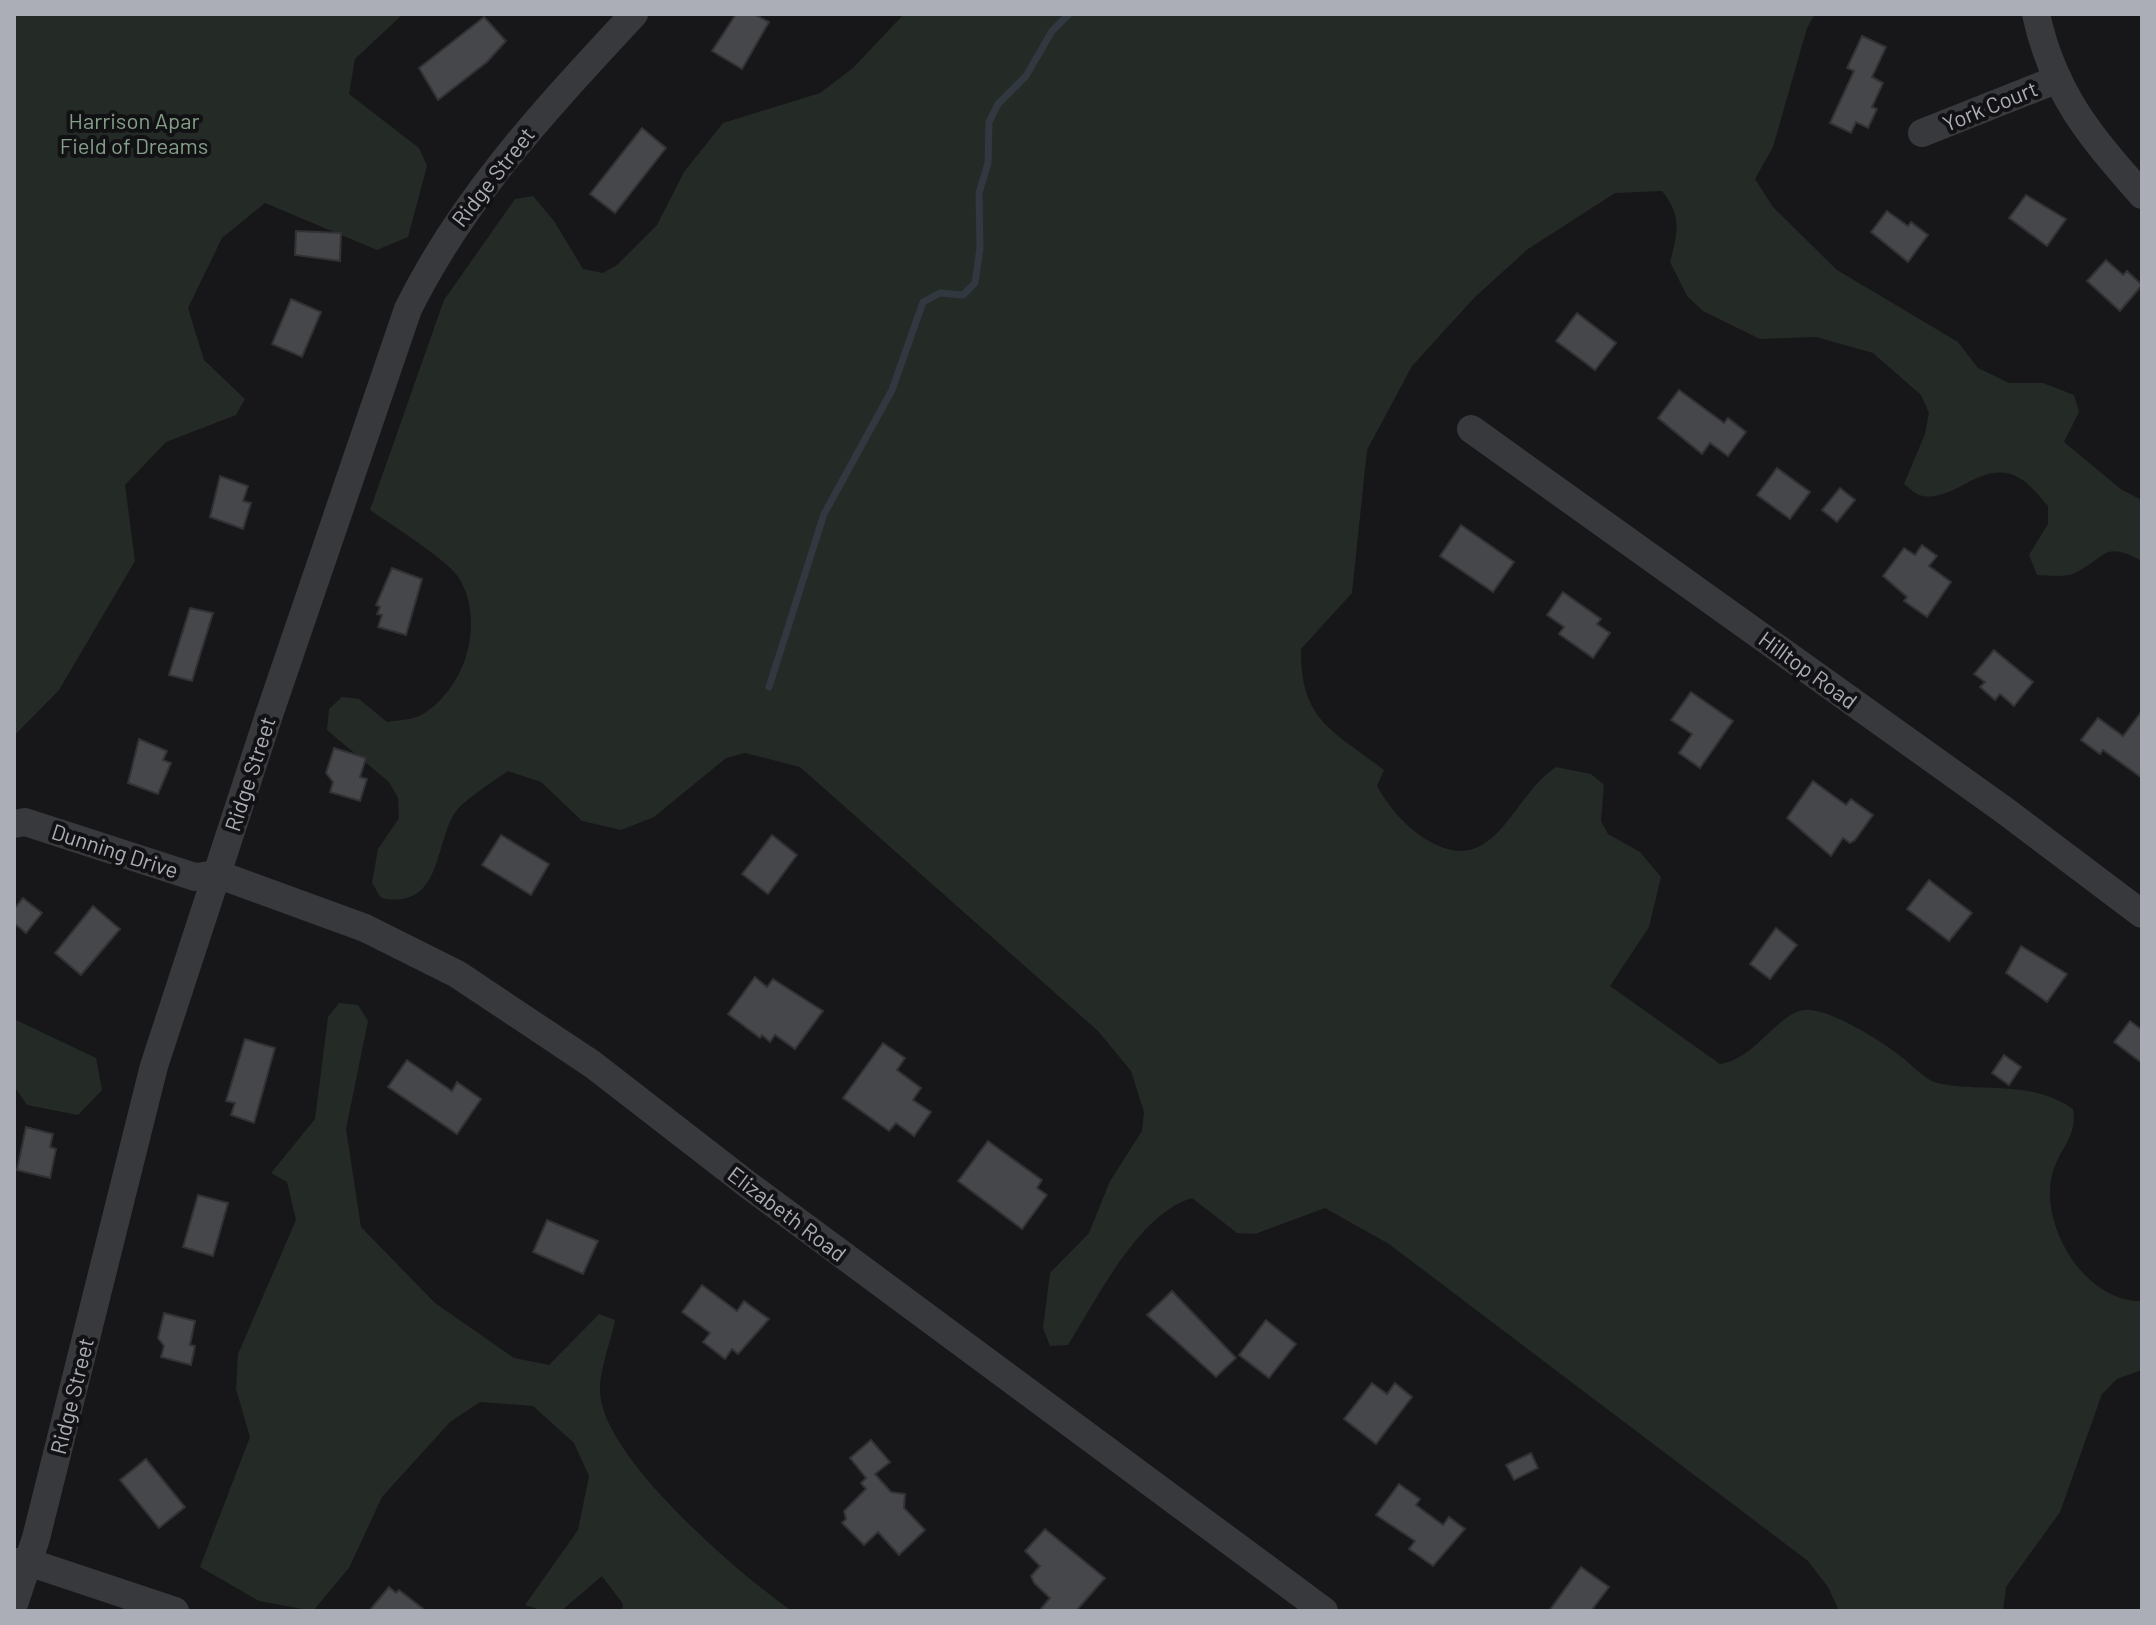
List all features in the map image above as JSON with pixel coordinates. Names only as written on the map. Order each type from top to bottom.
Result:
[{"type":"street","name":"Ridge Street","points":[[14,1604],[21,1562],[154,1066],[408,309],[437,252],[475,196],[539,117],[634,14]]},
{"type":"street","points":[[2036,14],[2045,56],[2087,133],[2142,195]]},
{"type":"street","name":"York Court","points":[[1922,133],[2058,79]]},
{"type":"street","name":"Hilltop Road","points":[[1471,429],[2004,810],[2142,914]]},
{"type":"street","name":"Dunning Drive","points":[[14,824],[25,822],[195,877],[217,874]]},
{"type":"street","name":"Elizabeth Road","points":[[217,874],[365,928],[444,968],[580,1056],[747,1184],[1324,1611]]},
{"type":"street","points":[[21,1562],[175,1611]]},
{"type":"green space","name":"Harrison Apar Field of Dreams","points":[[14,14],[403,14],[355,59],[349,94],[419,148],[427,166],[408,237],[377,250],[265,203],[222,238],[188,308],[204,360],[245,399],[236,415],[166,442],[125,485],[135,561],[59,690],[14,736]]},
{"type":"green space","points":[[904,14],[1815,14],[1807,28],[1773,147],[1755,179],[1773,207],[1837,270],[1958,342],[1978,368],[2009,383],[2043,383],[2074,395],[2079,412],[2064,442],[2122,490],[2142,500],[2142,561],[2112,551],[2071,575],[2037,575],[2029,555],[2048,524],[2048,506],[2025,482],[2007,473],[1981,476],[1944,494],[1932,496],[1915,493],[1904,484],[1925,434],[1929,413],[1921,395],[1873,353],[1816,337],[1760,339],[1703,311],[1687,296],[1670,262],[1676,225],[1673,208],[1662,191],[1615,193],[1528,249],[1475,297],[1412,366],[1367,450],[1352,593],[1301,649],[1302,673],[1306,693],[1323,722],[1384,770],[1377,786],[1389,804],[1412,829],[1439,846],[1459,851],[1476,848],[1490,839],[1541,779],[1556,767],[1591,774],[1604,785],[1601,821],[1608,834],[1640,852],[1661,877],[1649,927],[1610,986],[1720,1064],[1746,1053],[1789,1016],[1811,1010],[1846,1022],[1872,1037],[1937,1083],[2023,1090],[2073,1109],[2071,1134],[2053,1171],[2050,1192],[2052,1214],[2070,1256],[2085,1274],[2102,1289],[2121,1298],[2142,1301],[2142,1370],[2117,1379],[2102,1394],[2060,1512],[2006,1587],[2003,1611],[1839,1611],[1828,1587],[1808,1561],[1389,1244],[1325,1208],[1255,1234],[1237,1233],[1192,1198],[1172,1207],[1154,1221],[1121,1260],[1068,1345],[1050,1346],[1043,1328],[1050,1273],[1089,1233],[1110,1181],[1142,1131],[1144,1112],[1131,1071],[1098,1031],[800,767],[745,753],[726,758],[654,817],[621,830],[582,821],[541,782],[508,771],[471,797],[454,814],[425,886],[415,895],[401,899],[381,898],[372,883],[378,849],[399,818],[398,798],[389,782],[327,730],[329,709],[342,697],[359,699],[387,722],[419,716],[451,687],[467,652],[471,614],[459,578],[431,552],[370,510],[444,300],[515,199],[533,196],[554,221],[583,269],[603,273],[617,265],[657,225],[684,172],[723,123],[820,93],[853,68]]},
{"type":"green space","points":[[339,1003],[358,1005],[368,1021],[346,1129],[361,1227],[435,1303],[514,1358],[549,1365],[599,1314],[615,1320],[603,1365],[600,1392],[607,1419],[624,1449],[648,1480],[709,1543],[792,1611],[622,1611],[623,1604],[602,1576],[561,1611],[544,1611],[525,1605],[578,1530],[589,1476],[574,1443],[533,1406],[480,1402],[450,1422],[382,1497],[349,1568],[313,1611],[259,1601],[200,1567],[250,1437],[236,1389],[238,1354],[296,1220],[287,1182],[271,1173],[315,1119],[328,1017]]},
{"type":"green space","points":[[14,1019],[96,1058],[102,1090],[78,1115],[27,1105],[14,1086]]},
{"type":"building","points":[[736,14],[754,14],[769,22],[742,69],[712,51]]},
{"type":"building","points":[[484,17],[506,41],[487,62],[438,100],[419,68]]},
{"type":"building","points":[[1862,36],[1886,47],[1872,77],[1883,83],[1872,107],[1877,109],[1868,128],[1856,122],[1851,133],[1830,123],[1854,71],[1847,68]]},
{"type":"building","points":[[642,128],[666,148],[615,213],[590,194]]},
{"type":"building","points":[[2026,195],[2066,219],[2047,246],[2009,218]]},
{"type":"building","points":[[1887,211],[1908,226],[1911,222],[1928,235],[1908,262],[1871,232]]},
{"type":"building","points":[[296,231],[341,233],[340,261],[295,255]]},
{"type":"building","points":[[2106,260],[2123,275],[2127,271],[2142,285],[2120,311],[2087,281]]},
{"type":"building","points":[[291,299],[321,312],[302,357],[272,344]]},
{"type":"building","points":[[1577,313],[1616,343],[1595,370],[1556,341]]},
{"type":"building","points":[[1679,390],[1724,423],[1728,418],[1746,432],[1728,456],[1710,443],[1702,454],[1658,418]]},
{"type":"building","points":[[1777,468],[1810,492],[1790,519],[1757,495]]},
{"type":"building","points":[[220,476],[248,486],[243,501],[251,503],[243,529],[210,517]]},
{"type":"building","points":[[1840,488],[1855,500],[1837,522],[1822,510]]},
{"type":"building","points":[[1461,525],[1514,562],[1493,592],[1440,556]]},
{"type":"building","points":[[1922,545],[1937,556],[1929,566],[1951,582],[1927,617],[1904,601],[1907,597],[1883,576],[1904,548],[1915,555]]},
{"type":"building","points":[[392,568],[422,579],[406,635],[378,627],[382,615],[377,614],[380,607],[376,605]]},
{"type":"building","points":[[1563,592],[1601,619],[1597,624],[1610,633],[1593,658],[1559,634],[1564,627],[1547,615]]},
{"type":"building","points":[[190,608],[213,613],[192,681],[169,675]]},
{"type":"building","points":[[1994,650],[2033,682],[2014,706],[2000,694],[1995,700],[1980,687],[1985,682],[1974,674]]},
{"type":"building","points":[[1691,692],[1733,721],[1700,768],[1679,753],[1692,734],[1671,720]]},
{"type":"building","points":[[2142,711],[2142,778],[2103,750],[2100,754],[2081,740],[2098,718],[2123,736]]},
{"type":"building","points":[[139,739],[167,751],[163,760],[171,763],[158,794],[128,783]]},
{"type":"building","points":[[334,748],[366,758],[360,777],[367,779],[360,801],[330,792],[333,782],[326,773]]},
{"type":"building","points":[[1813,781],[1846,805],[1851,799],[1873,815],[1855,840],[1850,843],[1843,838],[1831,856],[1787,818]]},
{"type":"building","points":[[501,835],[549,864],[531,895],[482,865]]},
{"type":"building","points":[[772,835],[797,855],[768,894],[742,874]]},
{"type":"building","points":[[1929,880],[1972,913],[1949,941],[1907,909]]},
{"type":"building","points":[[23,898],[42,913],[26,933],[14,923],[14,909]]},
{"type":"building","points":[[93,906],[120,929],[81,975],[55,953]]},
{"type":"building","points":[[1776,928],[1797,945],[1770,979],[1750,964]]},
{"type":"building","points":[[2021,946],[2067,974],[2047,1002],[2006,973]]},
{"type":"building","points":[[755,977],[767,987],[773,979],[823,1011],[795,1049],[775,1035],[770,1042],[762,1035],[760,1038],[728,1014]]},
{"type":"building","points":[[2130,1021],[2142,1030],[2142,1063],[2114,1042]]},
{"type":"building","points":[[245,1039],[275,1048],[254,1123],[231,1115],[235,1103],[226,1101]]},
{"type":"building","points":[[883,1043],[905,1058],[897,1070],[921,1088],[913,1100],[931,1112],[914,1136],[896,1123],[889,1131],[843,1098]]},
{"type":"building","points":[[2004,1055],[2021,1067],[2009,1085],[1992,1073]]},
{"type":"building","points":[[407,1060],[452,1091],[457,1082],[481,1099],[457,1134],[388,1087]]},
{"type":"building","points":[[26,1127],[53,1134],[50,1147],[56,1149],[50,1178],[17,1170]]},
{"type":"building","points":[[988,1141],[1042,1180],[1037,1188],[1047,1195],[1022,1229],[958,1181]]},
{"type":"building","points":[[198,1195],[228,1203],[213,1256],[183,1247]]},
{"type":"building","points":[[547,1220],[598,1241],[583,1274],[533,1252]]},
{"type":"building","points":[[702,1285],[737,1311],[744,1301],[769,1319],[738,1354],[732,1349],[725,1359],[703,1342],[710,1333],[682,1312]]},
{"type":"building","points":[[1172,1291],[1236,1358],[1216,1377],[1147,1315]]},
{"type":"building","points":[[164,1313],[195,1321],[190,1345],[195,1346],[191,1365],[161,1357],[164,1346],[158,1338]]},
{"type":"building","points":[[1266,1320],[1296,1344],[1269,1378],[1239,1355]]},
{"type":"building","points":[[1372,1383],[1387,1394],[1395,1383],[1412,1397],[1376,1444],[1344,1419]]},
{"type":"building","points":[[871,1440],[890,1462],[875,1474],[891,1492],[905,1494],[904,1508],[925,1530],[899,1555],[878,1532],[864,1545],[842,1523],[846,1519],[844,1511],[866,1489],[861,1483],[866,1478],[850,1458]]},
{"type":"building","points":[[1531,1453],[1538,1468],[1514,1480],[1506,1465]]},
{"type":"building","points":[[146,1459],[185,1507],[159,1528],[120,1480]]},
{"type":"building","points":[[1399,1484],[1420,1499],[1416,1505],[1443,1525],[1449,1517],[1465,1529],[1433,1566],[1409,1549],[1415,1541],[1376,1515]]},
{"type":"building","points":[[1045,1529],[1105,1578],[1076,1611],[1039,1611],[1050,1598],[1034,1583],[1031,1576],[1040,1566],[1025,1551]]},
{"type":"building","points":[[1581,1567],[1609,1587],[1591,1611],[1549,1611]]},
{"type":"building","points":[[389,1587],[396,1593],[399,1590],[426,1611],[369,1611]]},
{"type":"waterway","points":[[769,687],[824,514],[892,390],[923,302],[940,293],[963,295],[975,283],[980,248],[979,193],[988,163],[989,122],[998,104],[1026,76],[1052,31],[1069,14]]}]
